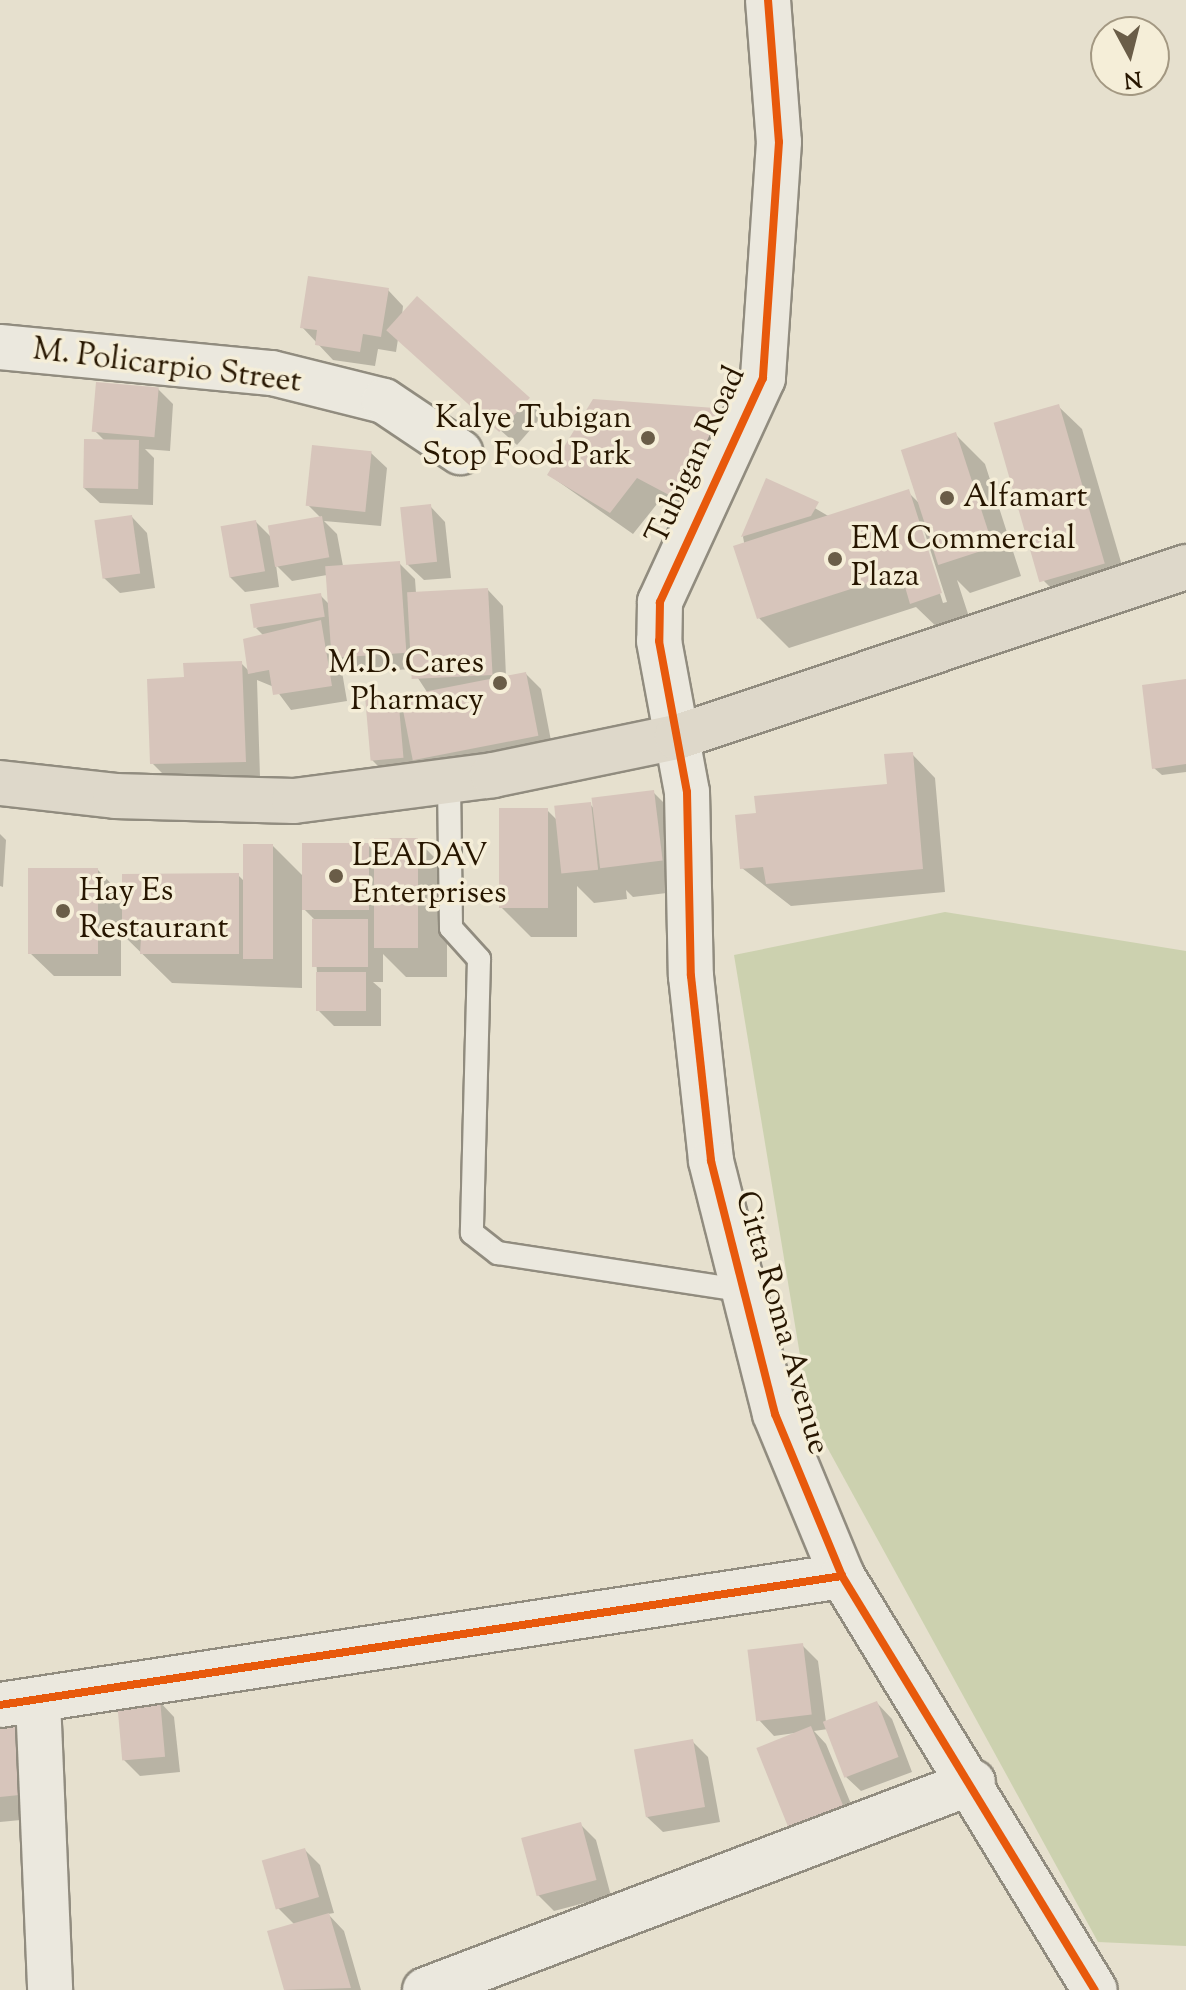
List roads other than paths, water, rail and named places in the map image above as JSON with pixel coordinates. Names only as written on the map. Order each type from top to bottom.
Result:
[{"type":"main road","points":[[0,783],[265,802],[449,783],[677,737],[1186,567]]},
{"type":"street","name":"Tubigan Road","points":[[677,737],[659,641],[660,602],[746,420],[769,344],[779,142],[768,0]]},
{"type":"street","name":"M. Policarpio Street","points":[[0,347],[272,373],[384,401],[460,452]]},
{"type":"street","name":"Citta Roma Avenue","points":[[677,737],[687,792],[704,1101],[741,1290],[775,1414],[842,1576],[973,1782],[1095,1990]]},
{"type":"street","points":[[50,1990],[19,1702],[842,1576]]},
{"type":"street","points":[[425,1990],[973,1782]]},
{"type":"lane","points":[[449,783],[451,928],[479,959],[470,1225],[477,1242],[498,1253],[741,1290]]},
{"type":"place","name":"Kalye Tubigan Stop Food Park","points":[[648,438]]},
{"type":"place","name":"Alfamart","points":[[947,498]]},
{"type":"place","name":"EM Commercial Plaza","points":[[835,559]]},
{"type":"place","name":"M.D. Cares Pharmacy","points":[[500,683]]},
{"type":"place","name":"LEADAV Enterprises","points":[[336,876]]},
{"type":"place","name":"Hay Es Restaurant","points":[[63,911]]}]
